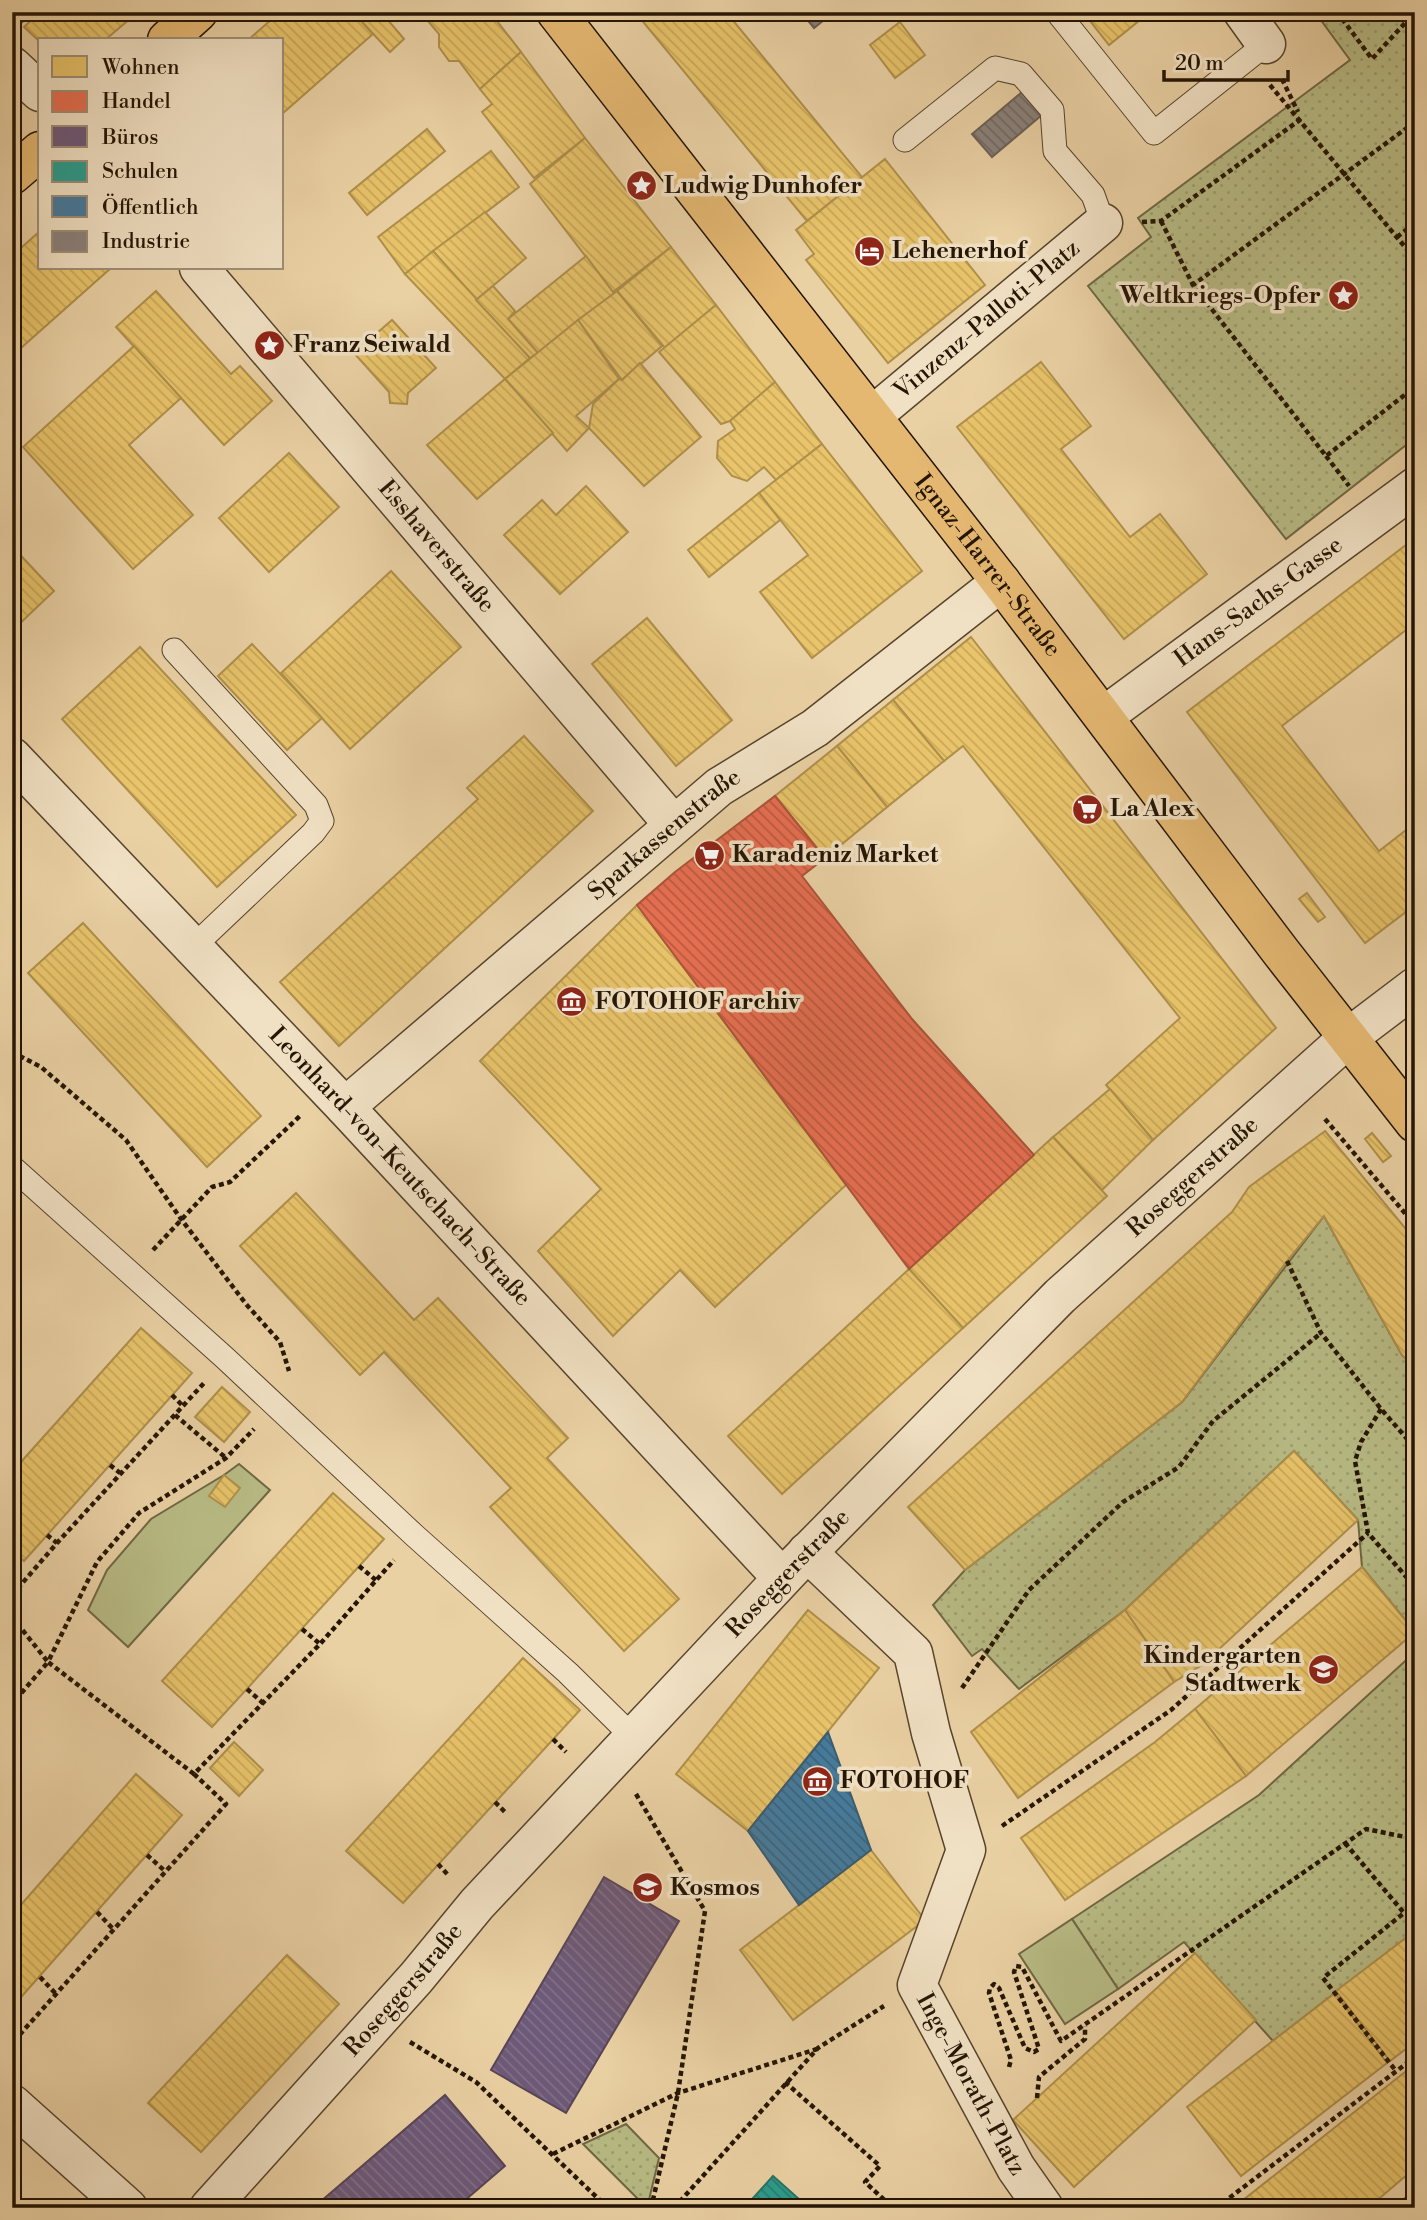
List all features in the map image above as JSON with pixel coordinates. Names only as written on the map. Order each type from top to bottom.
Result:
[{"type":"main road","points":[[169,38],[198,12]]},
{"type":"main road","name":"Ignaz-Harrer-Straße","points":[[556,12],[1001,582],[1415,1124]]},
{"type":"main road","points":[[12,174],[38,153]]},
{"type":"street","points":[[1242,12],[1257,52]]},
{"type":"street","points":[[12,66],[38,90]]},
{"type":"street","name":"Vinzenz-Palloti-Platz","points":[[872,416],[1103,223]]},
{"type":"street","name":"Esshaverstraße","points":[[201,270],[673,824]]},
{"type":"street","name":"Hans-Sachs-Gasse","points":[[1104,716],[1415,487]]},
{"type":"street","name":"Sparkassenstraße","points":[[345,1107],[719,787],[815,728],[1001,582]]},
{"type":"street","name":"Leonhard-von-Keutschach-Straße","points":[[16,767],[795,1565]]},
{"type":"street","name":"Roseggerstraße","points":[[209,2208],[377,2021],[477,1904],[795,1565],[1060,1296],[1349,1037],[1415,987]]},
{"type":"street","points":[[795,1565],[913,1653],[931,1733],[966,1850]]},
{"type":"street","name":"Inge-Morath-Platz","points":[[966,1850],[918,1985],[1016,2168],[1044,2208]]},
{"type":"street","points":[[12,2104],[128,2208]]},
{"type":"lane","points":[[12,16],[16,12]]},
{"type":"lane","points":[[1057,12],[1154,133],[1257,52]]},
{"type":"lane","points":[[905,140],[995,68],[1021,74],[1052,110],[1055,151],[1093,195],[1103,223]]},
{"type":"lane","points":[[174,650],[316,805],[322,821],[313,833],[193,947]]},
{"type":"lane","points":[[12,1167],[225,1358],[414,1535],[568,1673],[633,1737]]},
{"type":"path","points":[[1337,12],[1372,59],[1406,22],[1409,12]]},
{"type":"path","points":[[1257,52],[1301,119],[1415,259]]},
{"type":"path","points":[[1103,223],[1161,221],[1301,119]]},
{"type":"path","points":[[1193,285],[1415,122]]},
{"type":"path","points":[[1161,221],[1193,285],[1356,495]]},
{"type":"path","points":[[1397,237],[1415,223]]},
{"type":"path","points":[[1326,456],[1415,387]]},
{"type":"path","points":[[12,1052],[41,1067],[126,1140],[181,1219],[246,1304],[280,1342],[292,1378],[277,1406],[226,1458],[139,1513],[97,1562],[48,1662],[12,1704]]},
{"type":"path","points":[[131,1274],[212,1187],[230,1182],[304,1113]]},
{"type":"path","points":[[1325,1119],[1415,1225]]},
{"type":"path","points":[[1287,1261],[1321,1333],[1415,1448]]},
{"type":"path","points":[[931,1733],[1029,1591],[1123,1502],[1179,1467],[1213,1421],[1321,1333]]},
{"type":"path","points":[[12,1595],[225,1358]]},
{"type":"path","points":[[172,1395],[183,1406]]},
{"type":"path","points":[[1381,1409],[1361,1442],[1355,1461],[1368,1533],[1415,1587]]},
{"type":"path","points":[[175,1415],[226,1458]]},
{"type":"path","points":[[110,1465],[120,1473]]},
{"type":"path","points":[[966,1850],[1171,1710],[1368,1533]]},
{"type":"path","points":[[47,1535],[57,1543]]},
{"type":"path","points":[[194,1774],[320,1644],[414,1535]]},
{"type":"path","points":[[359,1566],[377,1581]]},
{"type":"path","points":[[12,1617],[48,1662],[194,1774],[226,1804],[14,2042]]},
{"type":"path","points":[[302,1629],[320,1644]]},
{"type":"path","points":[[247,1689],[264,1704]]},
{"type":"path","points":[[633,1737],[634,1790],[705,1911],[678,2093],[651,2208]]},
{"type":"path","points":[[553,1739],[563,1749]]},
{"type":"path","points":[[495,1802],[504,1811]]},
{"type":"path","points":[[1005,2067],[1010,2067],[1011,2060],[989,1993],[994,1984],[999,1988],[1026,2048],[1034,2052],[1039,2049],[1014,1972],[1016,1966],[1022,1967],[1061,2041],[1366,1829],[1415,1839]]},
{"type":"path","points":[[1345,1843],[1404,1913],[1323,1978],[1396,2071]]},
{"type":"path","points":[[147,1855],[166,1872]]},
{"type":"path","points":[[438,1864],[447,1874]]},
{"type":"path","points":[[97,1912],[114,1930]]},
{"type":"path","points":[[40,1977],[56,1994]]},
{"type":"path","points":[[674,2208],[818,2048],[918,1985]]},
{"type":"path","points":[[377,2021],[476,2082],[608,2208]]},
{"type":"path","points":[[1037,2098],[1039,2077],[1085,2039],[1085,2025]]},
{"type":"path","points":[[553,2154],[678,2093],[818,2048]]},
{"type":"path","points":[[1216,2208],[1415,2057]]},
{"type":"path","points":[[785,2082],[880,2166],[864,2182],[893,2208]]},
{"type":"path","points":[[1396,2208],[1415,2191]]},
{"type":"green space","points":[[1315,12],[1415,12],[1415,438],[1286,539],[1088,286],[1151,237],[1138,218],[1350,60]]},
{"type":"green space","points":[[1324,1216],[1402,1355],[1415,1367],[1415,1632],[1362,1567],[1358,1520],[1294,1451],[1125,1610],[1019,1689],[982,1649],[972,1656],[933,1605],[965,1570],[1182,1402]]},
{"type":"green space","points":[[239,1464],[270,1490],[128,1647],[88,1610],[107,1570],[151,1519]]},
{"type":"green space","points":[[1415,1652],[1415,1931],[1273,2041],[1184,1942],[1118,1989],[1072,1919],[1259,1795]]},
{"type":"green space","points":[[1072,1919],[1118,1989],[1065,2024],[1019,1954]]},
{"type":"green space","points":[[626,2124],[659,2158],[647,2208],[583,2144]]},
{"type":"building: Wohnen","points":[[40,12],[138,12],[107,38],[38,38],[38,40],[24,27]]},
{"type":"building: Wohnen","points":[[280,12],[353,12],[373,34],[284,112],[284,38],[250,38]]},
{"type":"building: Wohnen","points":[[353,12],[406,12],[397,21],[392,15],[387,19],[404,39],[390,52]]},
{"type":"building: Wohnen","points":[[438,12],[490,12],[521,52],[480,89],[459,61],[449,61],[439,47],[439,34],[428,21]]},
{"type":"building: Wohnen","points":[[635,12],[726,12],[862,177],[807,221]]},
{"type":"building: Wohnen","points":[[1083,12],[1150,12],[1109,45]]},
{"type":"building: Wohnen","points":[[900,22],[925,55],[895,78],[870,45]]},
{"type":"building: Wohnen","points":[[521,52],[585,138],[534,178],[482,112],[492,104],[480,89]]},
{"type":"building: Wohnen","points":[[427,129],[445,151],[367,215],[349,193]]},
{"type":"building: Wohnen","points":[[585,138],[671,247],[613,292],[530,184]]},
{"type":"building: Wohnen","points":[[491,151],[519,187],[405,274],[378,237]]},
{"type":"building: Wohnen","points":[[885,159],[985,285],[888,363],[806,260],[814,254],[796,230]]},
{"type":"building: Wohnen","points":[[485,212],[526,258],[476,300],[433,251]]},
{"type":"building: Wohnen","points":[[38,233],[38,270],[109,270],[12,356],[12,256]]},
{"type":"building: Wohnen","points":[[671,247],[716,305],[665,348],[617,291]]},
{"type":"building: Wohnen","points":[[433,251],[530,358],[505,379],[405,274]]},
{"type":"building: Wohnen","points":[[586,256],[613,292],[617,291],[538,353],[508,319]]},
{"type":"building: Wohnen","points":[[493,286],[515,311],[508,319],[538,353],[530,358],[476,300]]},
{"type":"building: Wohnen","points":[[156,291],[231,374],[240,366],[272,401],[224,445],[116,327]]},
{"type":"building: Wohnen","points":[[617,291],[662,346],[622,380],[578,320]]},
{"type":"building: Wohnen","points":[[716,305],[775,382],[730,421],[721,424],[659,352]]},
{"type":"building: Wohnen","points":[[392,320],[436,368],[408,393],[407,404],[390,403],[389,392],[354,353]]},
{"type":"building: Wohnen","points":[[578,320],[619,379],[576,416],[589,428],[567,451],[505,379]]},
{"type":"building: Wohnen","points":[[134,346],[181,398],[129,445],[193,515],[133,569],[23,447]]},
{"type":"building: Wohnen","points":[[1041,362],[1091,426],[1061,449],[1130,537],[1160,514],[1207,574],[1124,639],[957,427]]},
{"type":"building: Wohnen","points":[[640,363],[701,437],[644,486],[589,428],[593,404]]},
{"type":"building: Wohnen","points":[[505,379],[553,433],[477,499],[427,445]]},
{"type":"building: Wohnen","points":[[775,382],[822,444],[776,480],[764,467],[747,481],[732,476],[717,458],[718,441],[735,429],[730,421]]},
{"type":"building: Wohnen","points":[[822,444],[922,571],[812,658],[760,592],[808,555],[759,493]]},
{"type":"building: Wohnen","points":[[289,453],[339,507],[269,572],[219,518]]},
{"type":"building: Wohnen","points":[[586,486],[628,532],[560,594],[504,535],[542,500],[556,515]]},
{"type":"building: Wohnen","points":[[759,493],[780,520],[709,577],[688,550]]},
{"type":"building: Wohnen","points":[[1415,538],[1415,623],[1282,726],[1379,851],[1415,823],[1415,905],[1365,943],[1187,712]]},
{"type":"building: Wohnen","points":[[12,546],[54,591],[12,631]]},
{"type":"building: Wohnen","points":[[391,571],[461,647],[350,749],[281,673]]},
{"type":"building: Wohnen","points":[[647,618],[732,720],[676,766],[592,664]]},
{"type":"building: Wohnen","points":[[971,637],[1276,1028],[1153,1140],[1106,1085],[1180,1018],[963,746],[944,761],[893,700]]},
{"type":"building: Wohnen","points":[[252,644],[322,718],[287,750],[218,676]]},
{"type":"building: Wohnen","points":[[140,647],[296,815],[217,887],[62,719]]},
{"type":"building: Wohnen","points":[[893,700],[944,761],[887,807],[837,746]]},
{"type":"building: Wohnen","points":[[524,736],[593,811],[339,1046],[280,982],[478,799],[467,788]]},
{"type":"building: Wohnen","points":[[837,746],[887,807],[825,858],[775,796]]},
{"type":"building: Wohnen","points":[[1307,893],[1325,917],[1318,922],[1299,899]]},
{"type":"building: Wohnen","points":[[637,905],[846,1185],[715,1307],[680,1270],[613,1336],[538,1251],[601,1189],[480,1061]]},
{"type":"building: Wohnen","points":[[83,923],[261,1116],[207,1167],[28,973]]},
{"type":"building: Wohnen","points":[[1110,1089],[1153,1140],[1102,1190],[1053,1137]]},
{"type":"building: Wohnen","points":[[1325,1131],[1415,1240],[1415,1367],[1402,1355],[1324,1216],[1287,1261],[1182,1402],[965,1570],[908,1507],[1232,1212],[1249,1187]]},
{"type":"building: Wohnen","points":[[1372,1133],[1391,1156],[1383,1162],[1365,1139]]},
{"type":"building: Wohnen","points":[[1053,1137],[1107,1196],[963,1328],[909,1269]]},
{"type":"building: Wohnen","points":[[296,1193],[414,1320],[438,1298],[568,1438],[547,1458],[679,1599],[624,1651],[490,1507],[511,1488],[384,1352],[360,1375],[240,1246]]},
{"type":"building: Wohnen","points":[[909,1269],[963,1328],[782,1494],[728,1436]]},
{"type":"building: Wohnen","points":[[141,1328],[192,1373],[24,1561],[12,1551],[12,1472]]},
{"type":"building: Wohnen","points":[[222,1387],[250,1412],[224,1442],[195,1417]]},
{"type":"building: Wohnen","points":[[1294,1451],[1358,1520],[1202,1665],[1174,1682],[1125,1610]]},
{"type":"building: Wohnen","points":[[224,1475],[240,1488],[225,1507],[209,1496]]},
{"type":"building: Wohnen","points":[[333,1493],[384,1539],[212,1727],[162,1681]]},
{"type":"building: Wohnen","points":[[1362,1567],[1415,1632],[1246,1776],[1195,1709]]},
{"type":"building: Wohnen","points":[[808,1610],[879,1668],[748,1831],[676,1774]]},
{"type":"building: Wohnen","points":[[1125,1610],[1174,1682],[1018,1798],[971,1732]]},
{"type":"building: Wohnen","points":[[523,1658],[580,1710],[403,1903],[346,1851]]},
{"type":"building: Wohnen","points":[[1195,1709],[1246,1776],[1065,1900],[1021,1838],[1155,1742]]},
{"type":"building: Wohnen","points":[[234,1742],[263,1770],[239,1796],[210,1768]]},
{"type":"building: Wohnen","points":[[136,1774],[182,1815],[15,2004],[12,2001],[12,1915]]},
{"type":"building: Wohnen","points":[[871,1850],[925,1920],[793,2020],[740,1950]]},
{"type":"building: Wohnen","points":[[1415,1931],[1415,2042],[1390,2061],[1336,1991]]},
{"type":"building: Wohnen","points":[[1195,1953],[1256,2020],[1074,2187],[1013,2120]]},
{"type":"building: Wohnen","points":[[287,1955],[339,2004],[201,2152],[148,2103]]},
{"type":"building: Wohnen","points":[[1335,1993],[1387,2063],[1241,2176],[1187,2107]]},
{"type":"building: Wohnen","points":[[1415,2064],[1415,2168],[1368,2208],[1233,2208]]},
{"type":"building: Handel","points":[[775,796],[825,858],[802,876],[912,1019],[1034,1155],[909,1269],[637,905],[675,872]]},
{"type":"building: Büros","points":[[604,1877],[679,1921],[566,2113],[491,2070]]},
{"type":"building: Büros","points":[[445,2095],[505,2166],[456,2208],[313,2208]]},
{"type":"building: Schulen","points":[[773,2176],[809,2208],[744,2208]]},
{"type":"building: Öffentlich","name":"FOTOHOF","points":[[828,1732],[871,1850],[799,1905],[748,1831]]},
{"type":"building: Industrie","points":[[801,12],[834,12],[814,28]]},
{"type":"building: Industrie","points":[[1022,92],[1042,115],[992,157],[972,134]]},
{"type":"place","name":"Ludwig Dunhofer","points":[[641,186]]},
{"type":"place","name":"Lehenerhof","points":[[869,251]]},
{"type":"place","name":"Weltkriegs-Opfer","points":[[1344,296]]},
{"type":"place","name":"Franz Seiwald","points":[[270,345]]},
{"type":"place","name":"La Alex","points":[[1087,809]]},
{"type":"place","name":"Karadeniz Market","points":[[709,855]]},
{"type":"place","name":"FOTOHOF archiv","points":[[572,1002]]},
{"type":"place","name":"Kindergarten Stadtwerk","points":[[1324,1670]]},
{"type":"place","name":"FOTOHOF","points":[[817,1781]]},
{"type":"place","name":"Kosmos","points":[[647,1888]]}]
